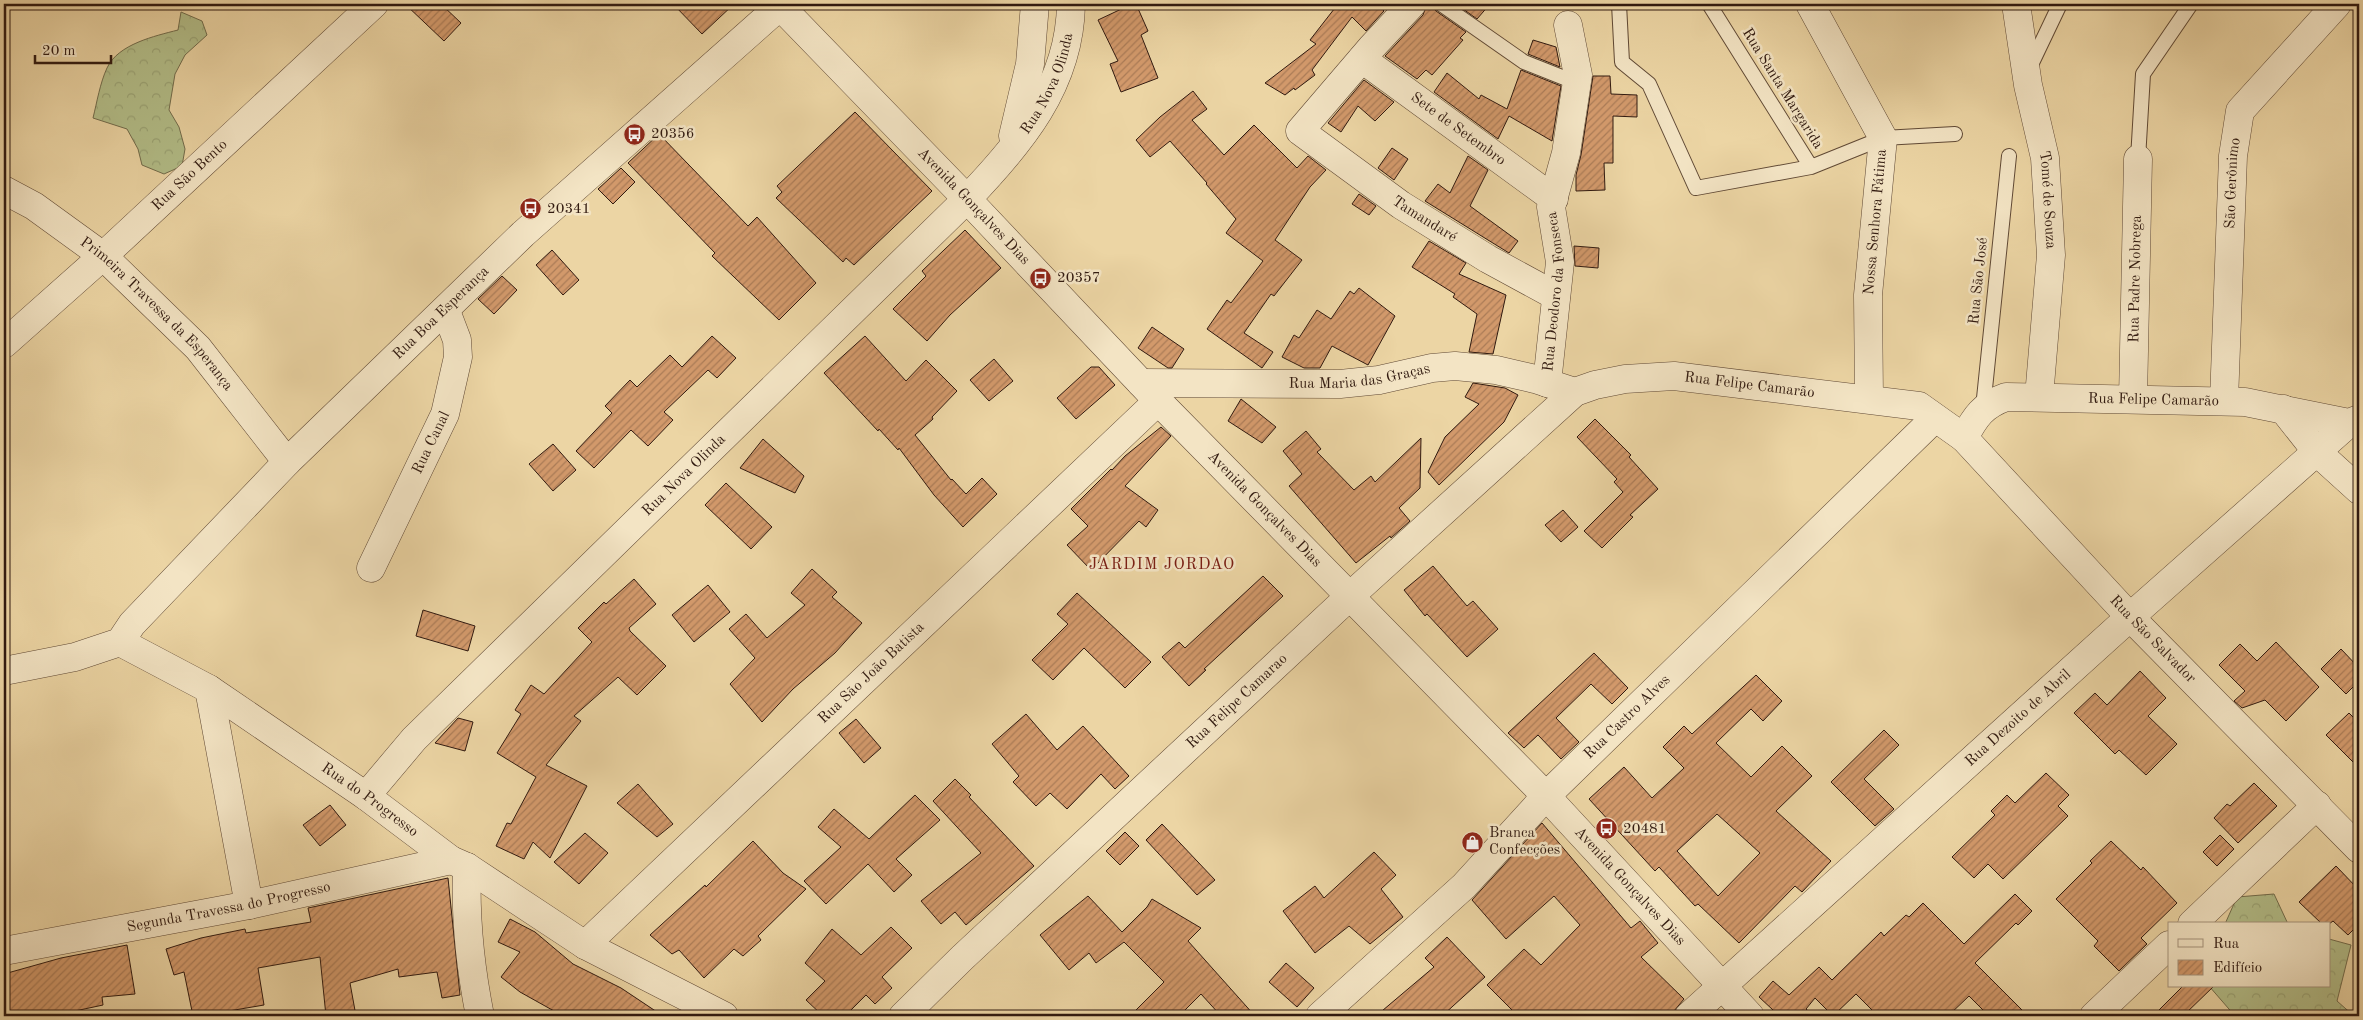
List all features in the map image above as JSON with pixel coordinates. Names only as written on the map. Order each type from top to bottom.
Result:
[{"type":"street","name":"Rua São Bento","points":[[4,344],[103,256],[374,4]]},
{"type":"street","name":"Avenida Gonçalves Dias","points":[[780,4],[1149,392],[1546,796],[1720,986],[1750,1016]]},
{"type":"street","name":"Rua Boa Esperança","points":[[120,642],[132,624],[287,462],[524,234],[780,4]]},
{"type":"street","name":"Rua Nova Olinda","points":[[1007,157],[1030,64],[1035,4]]},
{"type":"street","name":"Rua Nova Olinda","points":[[366,796],[414,740],[967,199],[1007,157],[1045,101],[1064,56],[1071,19],[1071,4]]},
{"type":"street","points":[[1362,58],[1412,4]]},
{"type":"street","name":"Nossa Senhora Fátima","points":[[1810,4],[1883,138],[1868,295],[1869,398]]},
{"type":"street","name":"Tomé de Souza","points":[[2016,4],[2026,74],[2045,158],[2051,254],[2039,397]]},
{"type":"street","name":"São Gerônimo","points":[[2224,401],[2233,156],[2240,111],[2337,4]]},
{"type":"street","name":"Rua Deodoro da Fonseca","points":[[1547,383],[1560,262],[1551,207],[1566,153],[1578,75],[1568,25]]},
{"type":"street","name":"Tamandaré","points":[[1362,58],[1300,131],[1401,205],[1488,258],[1556,296]]},
{"type":"street","name":"Sete de Setembro","points":[[1362,58],[1554,199]]},
{"type":"street","name":"Rua Padre Nobrega","points":[[2133,400],[2138,159]]},
{"type":"street","name":"Primeira Travessa da Esperança","points":[[4,190],[34,206],[103,256],[198,348],[287,462]]},
{"type":"street","name":"Rua Canal","points":[[371,568],[445,414],[458,357],[457,340],[446,310]]},
{"type":"street","name":"Rua Maria das Graças","points":[[1149,392],[1340,384],[1379,380],[1432,368],[1455,366],[1496,370],[1575,392]]},
{"type":"street","name":"Rua Felipe Camarão","points":[[1575,392],[1595,385],[1625,379],[1674,376],[1869,398],[1919,406],[1949,428]]},
{"type":"street","name":"Rua São João Batista","points":[[585,946],[1149,392]]},
{"type":"street","name":"Rua Felipe Camarao","points":[[903,1016],[962,958],[1349,597],[1575,392]]},
{"type":"street","name":"Rua Felipe Camarão","points":[[1983,408],[1992,401],[2006,397],[2224,401],[2245,402],[2354,421]]},
{"type":"street","points":[[1949,428],[1983,408]]},
{"type":"street","points":[[2283,409],[2317,452],[2359,490]]},
{"type":"street","name":"Rua Dezoito de Abril","points":[[1689,1016],[2130,617],[2354,421]]},
{"type":"street","name":"Rua São Salvador","points":[[1949,428],[2130,617],[2359,849]]},
{"type":"street","name":"Rua Castro Alves","points":[[1320,1016],[1464,886],[1546,796],[1949,428]]},
{"type":"street","points":[[4,671],[75,657],[120,642]]},
{"type":"street","name":"Rua do Progresso","points":[[120,642],[209,689],[366,796],[459,864],[585,946],[724,1016]]},
{"type":"street","points":[[209,689],[249,905]]},
{"type":"street","points":[[2194,922],[2317,805]]},
{"type":"street","points":[[459,864],[466,911],[471,973],[480,1016]]},
{"type":"street","name":"Segunda Travessa do Progresso","points":[[4,951],[459,864]]},
{"type":"street","points":[[2094,1016],[2168,946]]},
{"type":"lane","points":[[1441,4],[1524,62],[1577,83]]},
{"type":"lane","points":[[1619,4],[1622,62],[1648,84],[1696,188],[1811,167],[1883,138],[1955,134]]},
{"type":"lane","name":"Rua Santa Margarida","points":[[1709,4],[1811,167]]},
{"type":"lane","points":[[2026,74],[2060,4]]},
{"type":"lane","points":[[2138,159],[2143,74],[2191,4]]},
{"type":"lane","name":"Rua São José","points":[[1983,408],[2009,156]]},
{"type":"green space","points":[[181,12],[202,21],[207,35],[185,55],[175,74],[169,110],[179,127],[185,149],[182,166],[164,174],[142,165],[138,149],[127,129],[93,118],[102,80],[112,60],[128,47],[138,42],[178,30]]},
{"type":"green space","points":[[2274,894],[2287,922],[2226,922],[2237,897]]},
{"type":"green space","points":[[2330,939],[2351,945],[2337,1001],[2354,1016],[2235,1016],[2211,988],[2330,988]]},
{"type":"building","points":[[405,4],[441,4],[461,23],[444,41]]},
{"type":"building","points":[[673,4],[734,4],[702,34]]},
{"type":"building","points":[[1132,4],[1136,4],[1148,31],[1141,35],[1158,78],[1121,92],[1110,64],[1118,61],[1098,20]]},
{"type":"building","points":[[1338,4],[1377,4],[1384,11],[1366,31],[1352,17],[1312,70],[1315,75],[1295,90],[1294,88],[1285,95],[1265,83],[1316,44],[1310,40]]},
{"type":"building","points":[[1427,4],[1432,4],[1436,11],[1466,32],[1460,38],[1463,40],[1432,75],[1426,70],[1417,79],[1385,56],[1423,15]]},
{"type":"building","points":[[1456,4],[1490,4],[1477,19]]},
{"type":"building","points":[[1533,40],[1556,47],[1560,67],[1528,54]]},
{"type":"building","points":[[1521,70],[1561,86],[1552,141],[1509,116],[1498,139],[1434,92],[1447,73],[1479,99],[1481,95],[1507,109]]},
{"type":"building","points":[[1593,76],[1610,76],[1611,94],[1637,95],[1637,117],[1613,116],[1613,163],[1604,163],[1605,190],[1576,191],[1576,175],[1581,155]]},
{"type":"building","points":[[1364,80],[1394,102],[1375,121],[1358,106],[1341,132],[1328,123]]},
{"type":"building","points":[[1193,91],[1207,109],[1192,120],[1224,155],[1254,125],[1297,168],[1308,156],[1326,170],[1310,187],[1275,240],[1302,260],[1274,296],[1271,294],[1244,333],[1273,352],[1262,368],[1207,329],[1227,300],[1231,303],[1263,261],[1226,233],[1236,219],[1170,141],[1150,157],[1136,140],[1160,117]]},
{"type":"building","points":[[855,112],[932,191],[854,265],[846,258],[843,262],[776,198],[782,192],[777,186]]},
{"type":"building","points":[[659,134],[748,226],[757,217],[816,283],[779,320],[712,256],[715,253],[628,163]]},
{"type":"building","points":[[1392,148],[1408,159],[1394,180],[1378,168]]},
{"type":"building","points":[[1468,156],[1488,170],[1470,206],[1518,241],[1509,253],[1425,201],[1438,184],[1450,193]]},
{"type":"building","points":[[621,168],[635,182],[613,204],[598,189]]},
{"type":"building","points":[[1359,194],[1376,206],[1369,215],[1352,204]]},
{"type":"building","points":[[965,230],[1001,268],[950,315],[927,341],[893,309],[926,276],[922,271]]},
{"type":"building","points":[[1429,241],[1466,263],[1459,274],[1506,295],[1493,354],[1469,352],[1477,314],[1453,297],[1455,294],[1412,267]]},
{"type":"building","points":[[1574,246],[1599,248],[1598,268],[1575,266]]},
{"type":"building","points":[[552,250],[579,280],[563,295],[536,265]]},
{"type":"building","points":[[502,276],[517,290],[494,314],[478,299]]},
{"type":"building","points":[[1359,288],[1395,316],[1368,365],[1332,346],[1320,368],[1304,368],[1282,357],[1294,335],[1299,338],[1317,310],[1331,319],[1350,291],[1354,294]]},
{"type":"building","points":[[1152,327],[1184,349],[1172,368],[1168,368],[1138,348]]},
{"type":"building","points":[[712,336],[736,358],[717,378],[708,370],[664,412],[673,420],[648,446],[631,430],[594,468],[576,451],[612,413],[605,406],[630,380],[637,387],[670,355],[682,367]]},
{"type":"building","points":[[865,336],[906,381],[926,360],[957,391],[932,417],[933,419],[915,435],[951,480],[966,494],[982,478],[997,494],[963,527],[934,495],[899,448],[898,450],[879,429],[878,431],[824,373]]},
{"type":"building","points":[[994,359],[1013,381],[989,401],[970,380]]},
{"type":"building","points":[[1091,367],[1099,367],[1115,385],[1076,419],[1057,398]]},
{"type":"building","points":[[1473,383],[1505,388],[1518,395],[1504,422],[1439,485],[1428,472],[1445,437],[1479,404],[1465,397]]},
{"type":"building","points":[[1241,399],[1276,427],[1262,443],[1228,421]]},
{"type":"building","points":[[1595,419],[1631,455],[1629,457],[1658,489],[1630,515],[1633,517],[1602,548],[1584,531],[1623,492],[1614,482],[1617,479],[1577,437]]},
{"type":"building","points":[[1161,427],[1171,436],[1125,486],[1158,510],[1146,527],[1139,521],[1091,570],[1067,545],[1088,526],[1071,509],[1125,456]]},
{"type":"building","points":[[1306,431],[1321,449],[1317,452],[1354,490],[1371,476],[1375,482],[1421,438],[1420,488],[1399,508],[1410,521],[1391,538],[1390,536],[1356,563],[1289,486],[1302,474],[1283,451]]},
{"type":"building","points":[[763,439],[804,476],[795,493],[740,468]]},
{"type":"building","points":[[553,444],[576,470],[553,491],[529,464]]},
{"type":"building","points":[[726,483],[772,527],[751,549],[705,505]]},
{"type":"building","points":[[1563,510],[1578,527],[1561,542],[1545,525]]},
{"type":"building","points":[[1433,566],[1467,606],[1473,601],[1498,629],[1467,657],[1427,614],[1425,616],[1404,590]]},
{"type":"building","points":[[812,569],[837,592],[832,597],[862,623],[835,653],[793,689],[762,722],[730,684],[755,658],[729,629],[746,614],[767,638],[805,605],[791,593]]},
{"type":"building","points":[[1263,576],[1283,596],[1204,669],[1206,670],[1189,686],[1162,657],[1179,642],[1185,648]]},
{"type":"building","points":[[634,579],[656,604],[629,628],[630,631],[666,666],[637,695],[618,677],[574,716],[581,721],[546,765],[587,786],[550,858],[533,842],[524,859],[496,846],[507,823],[511,824],[536,777],[497,753],[521,714],[515,710],[531,685],[544,694],[592,642],[578,628],[604,602],[606,604]]},
{"type":"building","points":[[708,585],[730,612],[694,642],[672,615]]},
{"type":"building","points":[[1077,593],[1151,662],[1125,688],[1084,648],[1053,680],[1032,660],[1068,624],[1057,614]]},
{"type":"building","points":[[423,610],[475,626],[468,651],[416,636]]},
{"type":"building","points":[[2276,642],[2319,687],[2286,721],[2265,700],[2242,708],[2234,701],[2245,691],[2219,665],[2240,644],[2257,661]]},
{"type":"building","points":[[2341,649],[2359,668],[2359,681],[2346,694],[2321,669]]},
{"type":"building","points":[[1594,653],[1628,688],[1612,704],[1591,684],[1556,718],[1579,742],[1561,759],[1538,735],[1524,748],[1508,733]]},
{"type":"building","points":[[2140,671],[2166,698],[2148,716],[2177,744],[2146,775],[2119,750],[2115,754],[2074,713],[2095,693],[2107,705]]},
{"type":"building","points":[[1756,675],[1782,701],[1763,721],[1751,709],[1716,743],[1751,777],[1782,746],[1812,776],[1776,811],[1831,861],[1802,892],[1795,886],[1739,943],[1698,904],[1695,906],[1659,867],[1655,871],[1589,799],[1624,767],[1652,798],[1684,768],[1663,747],[1684,726],[1692,734]],"holes":[[[1717,814],[1760,853],[1718,896],[1677,851]]]},
{"type":"building","points":[[2349,713],[2359,723],[2359,768],[2326,735]]},
{"type":"building","points":[[1026,714],[1057,750],[1083,726],[1129,776],[1115,789],[1101,774],[1067,809],[1050,793],[1036,806],[1013,782],[1019,776],[992,744]]},
{"type":"building","points":[[458,718],[473,722],[465,751],[435,743]]},
{"type":"building","points":[[856,719],[881,748],[864,763],[839,733]]},
{"type":"building","points":[[1884,730],[1899,745],[1864,779],[1894,809],[1875,826],[1831,782]]},
{"type":"building","points":[[2046,773],[2069,795],[2058,806],[2068,816],[2003,879],[1988,864],[1974,878],[1952,857],[1995,815],[1991,811],[2007,795],[2015,803]]},
{"type":"building","points":[[955,779],[971,795],[969,797],[1034,866],[966,925],[955,912],[941,924],[921,901],[981,853],[933,801]]},
{"type":"building","points":[[2254,783],[2277,806],[2238,843],[2214,818],[2227,804],[2230,806]]},
{"type":"building","points":[[638,784],[673,824],[657,837],[617,803]]},
{"type":"building","points":[[915,795],[940,820],[896,859],[912,875],[894,892],[868,864],[826,904],[804,881],[841,847],[818,827],[834,809],[869,839]]},
{"type":"building","points":[[330,805],[346,825],[320,846],[303,825]]},
{"type":"building","points":[[1542,823],[1631,928],[1640,921],[1658,943],[1641,957],[1684,999],[1674,1011],[1674,1016],[1518,1016],[1487,985],[1524,949],[1541,965],[1580,925],[1554,896],[1506,939],[1472,900]]},
{"type":"building","points":[[1162,824],[1215,880],[1197,895],[1146,840]]},
{"type":"building","points":[[1125,832],[1139,846],[1120,865],[1106,851]]},
{"type":"building","points":[[585,833],[608,853],[579,884],[554,862]]},
{"type":"building","points":[[2220,835],[2234,849],[2217,866],[2203,852]]},
{"type":"building","points":[[753,841],[783,873],[806,889],[758,936],[761,940],[743,956],[734,949],[704,978],[679,950],[672,954],[650,935],[705,885],[706,887]]},
{"type":"building","points":[[2111,841],[2141,870],[2143,867],[2177,903],[2141,938],[2147,944],[2119,971],[2094,946],[2098,941],[2056,899]]},
{"type":"building","points":[[1374,852],[1396,875],[1381,889],[1403,917],[1370,944],[1349,926],[1315,953],[1283,911],[1315,886],[1324,898]]},
{"type":"building","points":[[2336,866],[2359,890],[2359,924],[2348,935],[2333,921],[2330,923],[2320,922],[2299,902]]},
{"type":"building","points":[[448,878],[460,995],[442,998],[437,972],[399,977],[398,969],[350,983],[356,1016],[326,1016],[320,957],[258,968],[264,1005],[217,1013],[217,1015],[193,1016],[184,972],[174,975],[166,949],[201,938],[245,929],[246,933],[311,922],[308,908]]},
{"type":"building","points":[[2015,894],[2032,911],[2018,925],[2016,923],[1975,963],[2028,1016],[1989,1016],[1969,996],[1948,1016],[1878,1016],[1856,994],[1833,1016],[1815,998],[1806,1009],[1814,1016],[1766,1016],[1773,1010],[1759,997],[1773,981],[1789,995],[1819,967],[1832,980],[1881,932],[1884,936],[1906,915],[1909,917],[1923,903],[1964,944]]},
{"type":"building","points":[[1088,896],[1122,932],[1147,907],[1152,899],[1201,928],[1188,941],[1255,1016],[1221,1016],[1201,994],[1179,1016],[1130,1016],[1164,982],[1124,942],[1096,963],[1089,953],[1069,970],[1040,935]]},
{"type":"building","points":[[510,919],[535,932],[573,964],[621,988],[663,1016],[563,1016],[520,992],[501,977],[520,952],[498,942]]},
{"type":"building","points":[[891,927],[912,948],[882,977],[892,988],[875,1004],[866,995],[845,1016],[823,1016],[806,1000],[825,981],[805,963],[832,929],[861,955]]},
{"type":"building","points":[[1447,937],[1485,977],[1442,1016],[1376,1016],[1434,967],[1425,958]]},
{"type":"building","points":[[127,945],[135,994],[102,997],[103,1005],[75,1011],[76,1016],[4,1016],[4,974],[61,958]]},
{"type":"building","points":[[1286,963],[1314,988],[1297,1007],[1269,982]]},
{"type":"building","points":[[2181,988],[2212,988],[2183,1016],[2153,1016]]},
{"type":"place","name":"20356","points":[[635,134]]},
{"type":"place","name":"20341","points":[[531,209]]},
{"type":"place","name":"20357","points":[[1041,278]]},
{"type":"place","name":"20481","points":[[1607,829]]},
{"type":"place","name":"Branca Confecções","points":[[1473,842]]},
{"type":"district","name":"JARDIM JORDAO","points":[[1162,565]]}]
